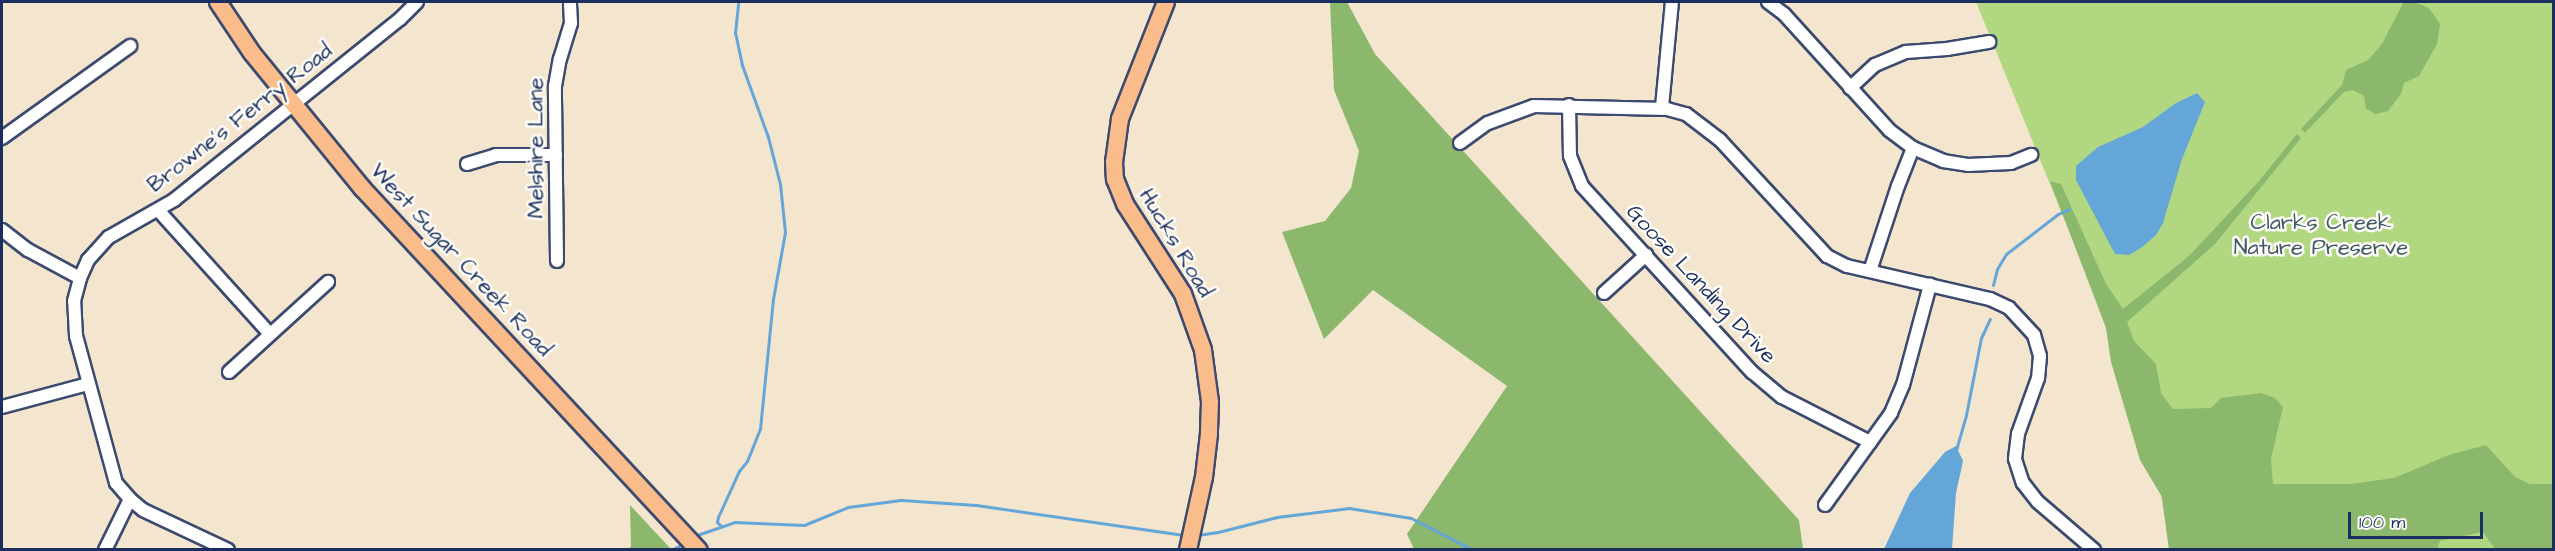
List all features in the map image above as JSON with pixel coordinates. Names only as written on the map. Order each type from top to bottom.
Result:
[{"type":"main road","name":"West Sugar Creek Road","points":[[218,2],[242,40],[363,189],[699,549]]},
{"type":"main road","name":"Hucks Road","points":[[1166,2],[1120,119],[1114,162],[1115,179],[1125,204],[1183,294],[1203,350],[1210,402],[1209,434],[1195,527],[1188,548]]},
{"type":"street","name":"Browne's Ferry Road","points":[[228,549],[143,510],[129,499],[111,472],[74,319],[74,301],[80,278],[88,260],[109,237],[158,210],[293,105],[417,2]]},
{"type":"street","name":"Melshire Lane","points":[[557,261],[556,75],[571,23],[570,2]]},
{"type":"street","points":[[1662,107],[1672,2]]},
{"type":"street","points":[[1768,2],[1784,14],[1889,130],[1913,148],[1943,161],[1968,165],[2012,163],[2031,154]]},
{"type":"street","points":[[1850,88],[1875,65],[1906,52],[1956,48],[1989,42]]},
{"type":"street","points":[[2,138],[130,46]]},
{"type":"street","name":"Goose Landing Drive","points":[[1569,105],[1570,156],[1573,169],[1582,186],[1752,372],[1782,397],[1870,442]]},
{"type":"street","points":[[1460,143],[1479,129],[1508,114],[1534,106],[1662,107],[1686,114],[1720,140],[1827,256],[1847,266],[1990,299],[2009,308],[2034,335],[2040,356],[2038,378],[2018,434],[2014,459],[2023,483],[2038,502],[2094,549]]},
{"type":"street","points":[[1870,271],[1913,148]]},
{"type":"street","points":[[467,164],[496,155],[556,154]]},
{"type":"street","points":[[158,210],[270,334]]},
{"type":"street","points":[[2,230],[28,250],[80,278]]},
{"type":"street","points":[[1604,293],[1646,255]]},
{"type":"street","points":[[229,372],[328,282]]},
{"type":"street","points":[[1825,505],[1891,413],[1904,385],[1930,285]]},
{"type":"street","points":[[2,407],[88,384]]},
{"type":"street","points":[[105,549],[129,499]]},
{"type":"green space","points":[[1330,2],[1347,2],[1375,54],[1799,520],[1803,549],[1414,549],[1407,534],[1507,386],[1373,290],[1324,339],[1282,232],[1325,221],[1351,188],[1359,151],[1334,90]]},
{"type":"green space","name":"Clarks Creek Nature Preserve","points":[[1976,2],[2553,2],[2553,549],[2169,549],[2153,438]]},
{"type":"green space","points":[[2414,2],[2429,8],[2440,24],[2437,44],[2419,76],[2404,83],[2401,94],[2388,111],[2376,114],[2366,109],[2364,96],[2353,90],[2344,92],[2305,133],[2301,129],[2342,85],[2346,70],[2368,60],[2382,44],[2403,3]]},
{"type":"green space","points":[[2297,134],[2301,138],[2215,244],[2127,322],[2134,341],[2156,364],[2161,393],[2173,409],[2211,408],[2221,398],[2261,393],[2275,398],[2283,407],[2271,459],[2273,484],[2351,484],[2394,478],[2449,455],[2486,445],[2515,477],[2530,484],[2553,484],[2553,549],[2495,549],[2483,532],[2440,541],[2437,549],[2169,549],[2162,497],[2140,460],[2111,362],[2106,328],[2050,181],[2061,184],[2106,284],[2123,309],[2189,256],[2259,181]]},
{"type":"green space","points":[[630,505],[671,549],[629,549],[631,546]]},
{"type":"water","points":[[2197,93],[2205,102],[2182,159],[2163,223],[2156,235],[2141,248],[2129,255],[2115,254],[2076,180],[2076,166],[2098,147],[2143,127],[2176,103]]},
{"type":"water","points":[[1956,446],[1963,461],[1956,493],[1952,549],[1884,549],[1910,493],[1945,452]]},
{"type":"waterway","points":[[721,526],[717,522],[718,517],[739,471],[747,461],[760,429],[773,299],[785,232],[780,184],[768,137],[742,65],[735,33],[738,2]]},
{"type":"waterway","points":[[1993,285],[1997,269],[2006,254],[2058,214],[2069,209]]},
{"type":"waterway","points":[[1956,450],[1966,415],[1981,338],[1990,319]]},
{"type":"waterway","points":[[697,535],[734,522],[804,525],[848,507],[901,500],[976,505],[1184,535]]},
{"type":"waterway","points":[[1197,535],[1277,517],[1349,508],[1411,518],[1473,550]]},
{"type":"waterway","points":[[671,550],[683,544]]}]
